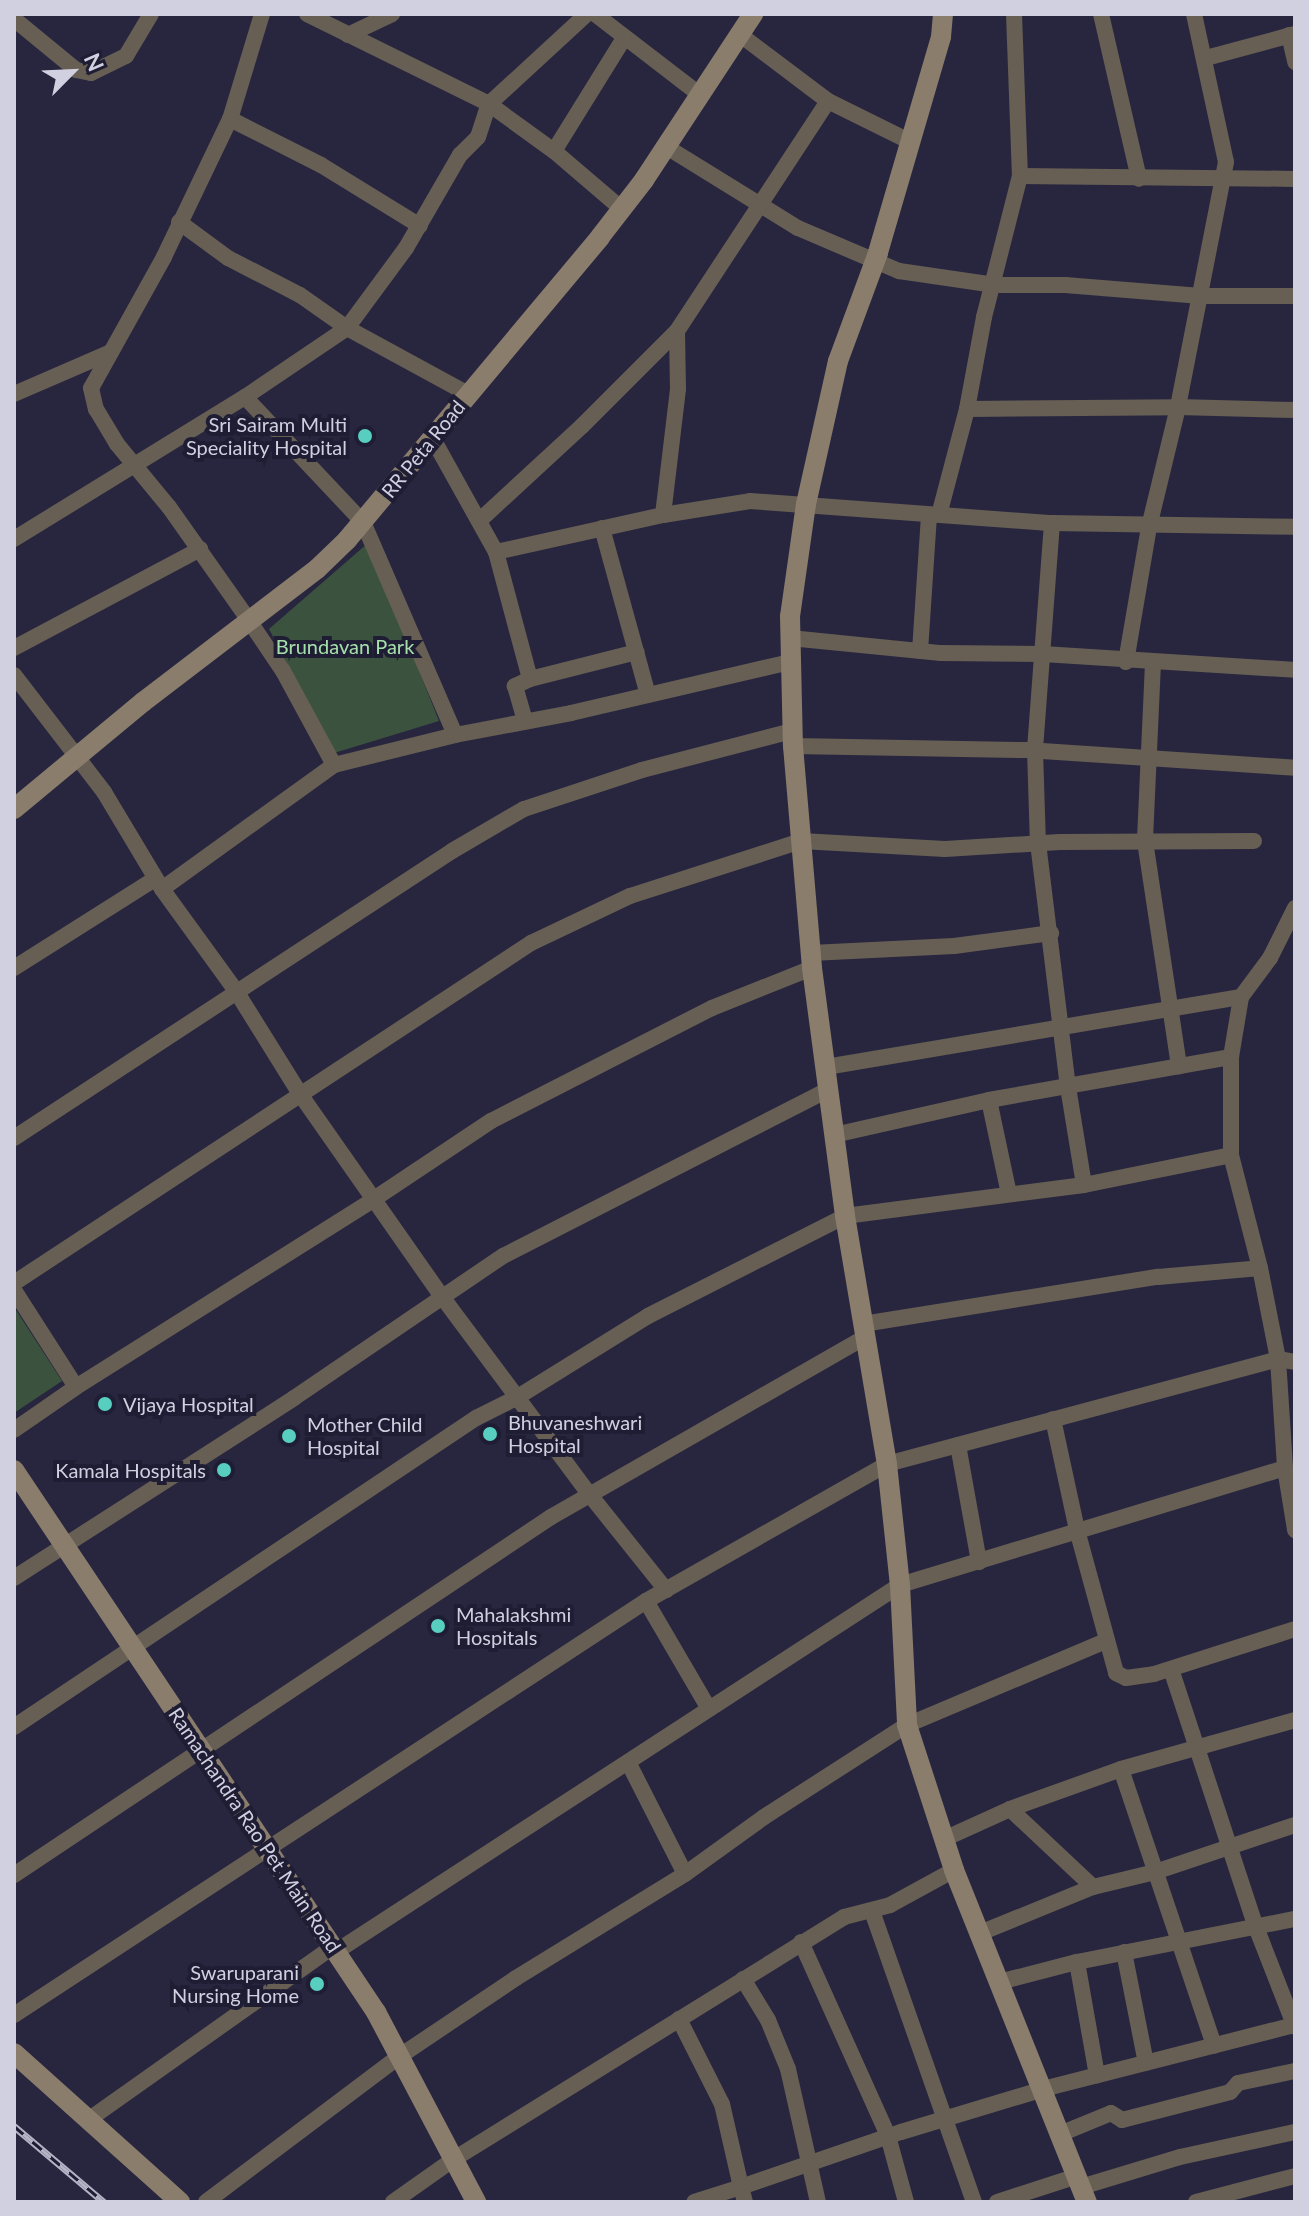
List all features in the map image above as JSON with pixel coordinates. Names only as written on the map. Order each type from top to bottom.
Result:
[{"type":"main road","name":"RR Peta Road","points":[[14,809],[143,702],[317,569],[363,522],[622,209],[753,14]]},
{"type":"main road","points":[[943,14],[941,37],[876,259],[838,361],[806,504],[790,616],[792,738],[812,961],[834,1135],[887,1464],[900,1585],[907,1725],[954,1870],[1081,2189]]},
{"type":"main road","name":"Ramachandra Rao Pet Main Road","points":[[14,1470],[335,1949],[400,2056],[476,2202]]},
{"type":"main road","points":[[14,2053],[91,2118],[180,2202]]},
{"type":"street","points":[[14,19],[76,70],[91,73],[126,56],[151,14]]},
{"type":"street","points":[[262,14],[230,119],[91,388],[96,409],[131,465],[169,507],[250,622],[283,671],[334,765]]},
{"type":"street","points":[[307,14],[489,104],[554,151],[622,209]]},
{"type":"street","points":[[348,35],[392,14]]},
{"type":"street","points":[[14,539],[245,397],[347,328],[420,226],[460,155],[478,137],[489,104],[587,14]]},
{"type":"street","points":[[595,14],[699,94]]},
{"type":"street","points":[[920,651],[934,515],[967,409],[984,317],[995,285],[1020,176],[1014,16],[1032,14]]},
{"type":"street","points":[[1101,14],[1139,179]]},
{"type":"street","points":[[1126,662],[1149,527],[1178,407],[1225,179],[1226,162],[1206,58],[1194,14]]},
{"type":"street","points":[[739,34],[828,101],[911,142]]},
{"type":"street","points":[[1206,58],[1292,34],[1295,62]]},
{"type":"street","points":[[554,151],[624,38]]},
{"type":"street","points":[[479,521],[582,426],[677,331],[828,101]]},
{"type":"street","points":[[230,119],[321,165],[420,226]]},
{"type":"street","points":[[665,146],[760,208],[798,228],[899,271],[995,285],[1065,285],[1201,296],[1295,296]]},
{"type":"street","points":[[1020,176],[1295,179]]},
{"type":"street","points":[[179,222],[228,258],[300,295],[347,328],[468,394]]},
{"type":"street","points":[[663,515],[678,389],[677,331]]},
{"type":"street","points":[[14,394],[112,351]]},
{"type":"street","points":[[245,397],[363,522],[455,735]]},
{"type":"street","points":[[967,409],[1178,407],[1295,410]]},
{"type":"street","points":[[433,439],[496,552],[530,679]]},
{"type":"street","points":[[496,552],[663,515],[750,501],[1052,523],[1149,527],[1295,527]]},
{"type":"street","points":[[1052,523],[1035,750],[1038,843],[1068,1087],[1084,1185]]},
{"type":"street","points":[[602,528],[648,695]]},
{"type":"street","points":[[14,648],[200,549]]},
{"type":"street","points":[[790,638],[920,651],[1043,654],[1126,662],[1295,670]]},
{"type":"street","points":[[525,721],[515,686],[530,679],[637,652]]},
{"type":"street","points":[[14,968],[158,884],[334,765],[455,735],[790,662]]},
{"type":"street","points":[[1153,663],[1145,841],[1179,1066]]},
{"type":"street","points":[[14,675],[104,792],[158,884],[236,991],[300,1094],[443,1298],[590,1495],[666,1590]]},
{"type":"street","points":[[14,1138],[452,851],[524,809],[642,770],[792,738],[1035,750],[1295,768]]},
{"type":"street","points":[[14,1283],[156,1193],[300,1094],[531,943],[630,896],[801,841],[945,849],[1038,843],[1254,841]]},
{"type":"street","points":[[1295,908],[1270,958],[1241,997],[1231,1057],[1231,1155],[1287,1360],[1285,1468],[1295,1530]]},
{"type":"street","points":[[14,1430],[491,1121],[712,1008],[812,961],[1051,933]]},
{"type":"street","points":[[826,1067],[1241,997]]},
{"type":"street","points":[[834,1135],[989,1100],[1231,1057]]},
{"type":"street","points":[[14,1578],[552,1229],[829,1089]]},
{"type":"street","points":[[989,1100],[1009,1194]]},
{"type":"street","points":[[14,1727],[476,1418],[516,1398],[636,1322],[845,1216],[1084,1185],[1231,1155]]},
{"type":"street","points":[[14,1875],[458,1577],[864,1330],[1158,1277],[1260,1268]]},
{"type":"street","points":[[14,1290],[76,1387]]},
{"type":"street","points":[[14,2015],[646,1601],[887,1464],[1287,1360]]},
{"type":"street","points":[[1053,1419],[1077,1530],[1113,1667],[1120,1676],[1139,1678],[1295,1629]]},
{"type":"street","points":[[958,1445],[979,1562]]},
{"type":"street","points":[[91,2118],[335,1949],[629,1764],[900,1585],[1285,1468]]},
{"type":"street","points":[[646,1601],[709,1709]]},
{"type":"street","points":[[206,2202],[400,2056],[516,1978],[685,1874],[764,1817],[907,1725],[1106,1641]]},
{"type":"street","points":[[694,2202],[743,2194],[809,2164],[888,2136],[1043,2089],[1295,2026],[1256,1927],[1171,1669]]},
{"type":"street","points":[[944,1839],[1010,1809],[1121,1769],[1295,1720]]},
{"type":"street","points":[[629,1764],[685,1874]]},
{"type":"street","points":[[1121,1769],[1214,2046]]},
{"type":"street","points":[[1010,1809],[1093,1887]]},
{"type":"street","points":[[980,1933],[1093,1887],[1231,1849],[1295,1825]]},
{"type":"street","points":[[393,2202],[454,2159],[801,1942],[850,1914],[872,1911],[954,1870]]},
{"type":"street","points":[[872,1911],[974,2202]]},
{"type":"street","points":[[999,1982],[1077,1962],[1295,1919]]},
{"type":"street","points":[[801,1942],[888,2136],[906,2202]]},
{"type":"street","points":[[1124,1952],[1146,2063]]},
{"type":"street","points":[[1077,1962],[1097,2075]]},
{"type":"street","points":[[743,1979],[768,2020],[788,2069],[818,2202]]},
{"type":"street","points":[[679,2019],[722,2104],[743,2194]]},
{"type":"street","points":[[1060,2134],[1111,2113],[1122,2120],[1230,2092],[1238,2083],[1295,2071]]},
{"type":"street","points":[[997,2202],[1081,2189],[1180,2157],[1295,2132]]},
{"type":"street","points":[[1196,2202],[1295,2176]]},
{"type":"green space","name":"Brundavan Park","points":[[368,543],[439,721],[334,753],[269,629]]},
{"type":"green space","points":[[14,1307],[62,1381],[14,1413]]},
{"type":"railway","points":[[14,2126],[104,2202]]},
{"type":"place","name":"Sri Sairam Multi Speciality Hospital","points":[[365,436]]},
{"type":"place","name":"Vijaya Hospital","points":[[105,1404]]},
{"type":"place","name":"Bhuvaneshwari Hospital","points":[[490,1434]]},
{"type":"place","name":"Mother Child Hospital","points":[[289,1436]]},
{"type":"place","name":"Kamala Hospitals","points":[[224,1470]]},
{"type":"place","name":"Mahalakshmi Hospitals","points":[[438,1626]]},
{"type":"place","name":"Swaruparani Nursing Home","points":[[317,1984]]}]
